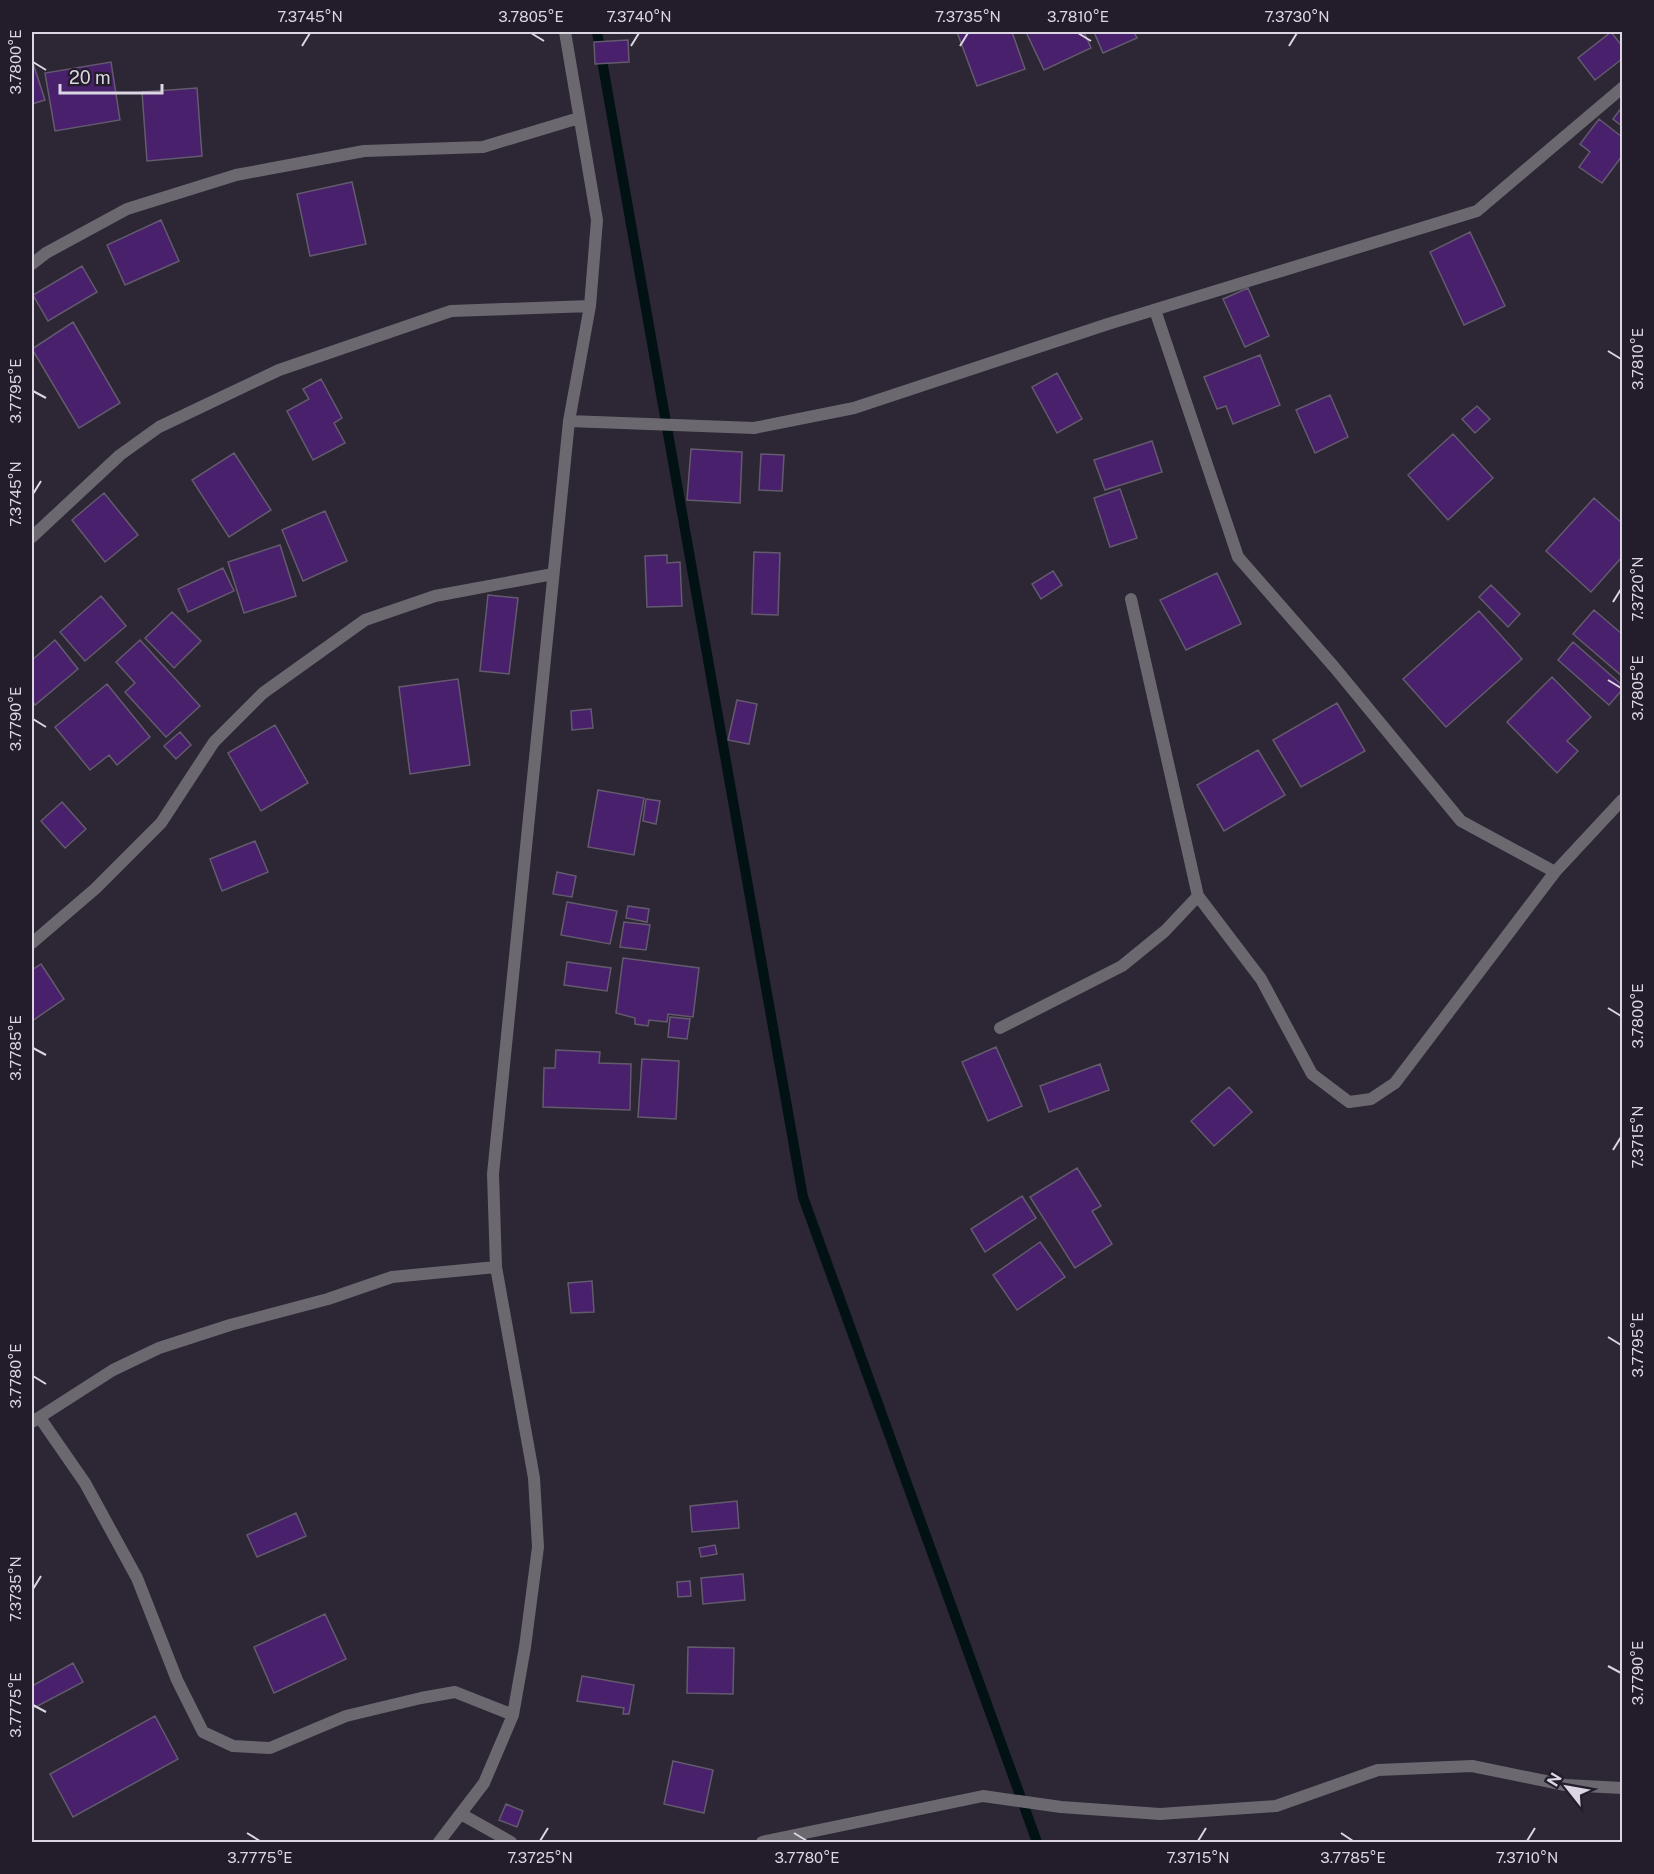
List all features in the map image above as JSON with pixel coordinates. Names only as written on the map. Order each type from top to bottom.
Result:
[{"type":"street","points":[[439,1842],[484,1784],[513,1714],[525,1647],[538,1547],[534,1478],[496,1267],[493,1174],[569,421],[590,306],[597,220],[566,32]]},
{"type":"street","points":[[569,421],[754,428],[854,408],[1155,310],[1477,211],[1623,88]]},
{"type":"street","points":[[32,264],[46,253],[128,210],[236,175],[364,151],[483,147],[579,118]]},
{"type":"street","points":[[32,537],[120,454],[159,427],[279,370],[451,311],[590,306]]},
{"type":"street","points":[[1155,310],[1238,557],[1335,668],[1461,821],[1555,872]]},
{"type":"street","points":[[32,943],[95,889],[160,823],[214,742],[262,693],[365,620],[435,596],[553,574]]},
{"type":"street","points":[[1131,599],[1198,896],[1261,979],[1312,1074],[1349,1102],[1371,1099],[1395,1083],[1555,872],[1623,800]]},
{"type":"street","points":[[1000,1028],[1122,966],[1165,931],[1198,896]]},
{"type":"street","points":[[496,1267],[392,1277],[327,1299],[230,1325],[159,1348],[113,1370],[36,1420],[84,1483],[137,1578],[177,1680],[203,1732],[232,1746],[270,1748],[346,1716],[455,1692],[513,1714]]},
{"type":"street","points":[[762,1842],[983,1796],[1061,1808],[1160,1814],[1276,1806],[1377,1770],[1472,1766],[1565,1785],[1623,1788]]},
{"type":"street","points":[[461,1814],[511,1842]]},
{"type":"building","points":[[957,32],[1012,32],[1025,69],[977,86]]},
{"type":"building","points":[[1026,32],[1084,32],[1091,48],[1044,70]]},
{"type":"building","points":[[1094,32],[1134,32],[1137,38],[1103,53]]},
{"type":"building","points":[[1611,32],[1622,46],[1622,59],[1595,80],[1578,58]]},
{"type":"building","points":[[628,40],[629,62],[595,64],[594,42]]},
{"type":"building","points":[[32,60],[45,100],[32,104]]},
{"type":"building","points":[[111,62],[120,120],[55,131],[45,73]]},
{"type":"building","points":[[197,88],[202,156],[147,161],[142,92]]},
{"type":"building","points":[[1622,107],[1622,126],[1613,119]]},
{"type":"building","points":[[1599,119],[1622,137],[1622,156],[1602,183],[1579,167],[1590,152],[1580,144]]},
{"type":"building","points":[[352,182],[366,244],[310,256],[297,194]]},
{"type":"building","points":[[161,220],[179,261],[125,285],[107,245]]},
{"type":"building","points":[[1470,232],[1505,306],[1464,325],[1430,252]]},
{"type":"building","points":[[82,266],[97,292],[48,321],[33,295]]},
{"type":"building","points":[[1248,288],[1269,336],[1245,347],[1223,299]]},
{"type":"building","points":[[73,322],[120,403],[79,428],[32,349]]},
{"type":"building","points":[[1260,355],[1280,405],[1233,424],[1226,406],[1217,409],[1204,377]]},
{"type":"building","points":[[1057,373],[1082,419],[1057,433],[1032,387]]},
{"type":"building","points":[[321,379],[342,418],[334,423],[345,443],[313,460],[287,411],[309,399],[303,389]]},
{"type":"building","points":[[1330,395],[1348,437],[1315,453],[1296,410]]},
{"type":"building","points":[[1477,406],[1490,419],[1475,433],[1462,419]]},
{"type":"building","points":[[1453,434],[1493,478],[1448,520],[1408,475]]},
{"type":"building","points":[[1152,441],[1162,472],[1105,490],[1094,460]]},
{"type":"building","points":[[691,449],[742,452],[740,503],[687,500]]},
{"type":"building","points":[[234,453],[271,510],[229,537],[192,480]]},
{"type":"building","points":[[761,454],[784,455],[782,491],[759,490]]},
{"type":"building","points":[[1120,489],[1137,538],[1110,547],[1094,498]]},
{"type":"building","points":[[104,493],[138,535],[105,562],[72,520]]},
{"type":"building","points":[[1594,498],[1622,523],[1622,557],[1591,592],[1546,551]]},
{"type":"building","points":[[325,511],[347,561],[303,581],[282,530]]},
{"type":"building","points":[[280,545],[296,596],[244,613],[228,562]]},
{"type":"building","points":[[754,552],[780,553],[778,615],[752,614]]},
{"type":"building","points":[[667,555],[667,563],[680,562],[682,606],[647,607],[645,556]]},
{"type":"building","points":[[223,568],[234,591],[188,612],[178,589]]},
{"type":"building","points":[[1053,571],[1062,585],[1041,599],[1032,584]]},
{"type":"building","points":[[1217,573],[1241,624],[1186,650],[1160,600]]},
{"type":"building","points":[[1491,585],[1520,614],[1508,627],[1479,597]]},
{"type":"building","points":[[488,595],[518,598],[509,674],[480,671]]},
{"type":"building","points":[[101,596],[126,626],[85,661],[60,632]]},
{"type":"building","points":[[1594,610],[1622,634],[1622,676],[1573,634]]},
{"type":"building","points":[[1479,611],[1522,659],[1446,727],[1403,679]]},
{"type":"building","points":[[172,612],[201,641],[174,668],[145,638]]},
{"type":"building","points":[[55,640],[78,669],[35,705],[32,700],[32,660]]},
{"type":"building","points":[[140,640],[200,706],[166,737],[125,692],[135,683],[116,662]]},
{"type":"building","points":[[1573,642],[1622,685],[1622,690],[1609,705],[1558,660]]},
{"type":"building","points":[[1552,677],[1591,717],[1567,741],[1578,751],[1557,773],[1507,722]]},
{"type":"building","points":[[458,679],[470,765],[410,774],[399,687]]},
{"type":"building","points":[[107,684],[150,737],[117,765],[109,755],[90,770],[55,727]]},
{"type":"building","points":[[737,700],[757,704],[749,744],[728,740]]},
{"type":"building","points":[[1337,703],[1365,751],[1301,787],[1273,740]]},
{"type":"building","points":[[591,709],[593,728],[572,730],[571,711]]},
{"type":"building","points":[[275,725],[308,783],[261,811],[228,753]]},
{"type":"building","points":[[180,732],[191,745],[176,759],[164,746]]},
{"type":"building","points":[[1258,750],[1285,795],[1224,831],[1197,785]]},
{"type":"building","points":[[598,790],[644,798],[634,855],[588,847]]},
{"type":"building","points":[[646,799],[660,801],[656,824],[643,821]]},
{"type":"building","points":[[62,802],[86,829],[65,848],[41,821]]},
{"type":"building","points":[[255,841],[268,872],[222,891],[210,859]]},
{"type":"building","points":[[557,872],[576,876],[572,897],[553,894]]},
{"type":"building","points":[[567,902],[617,911],[610,944],[561,935]]},
{"type":"building","points":[[628,906],[649,909],[647,922],[626,918]]},
{"type":"building","points":[[624,922],[650,925],[646,950],[620,947]]},
{"type":"building","points":[[623,958],[699,968],[693,1017],[668,1014],[667,1022],[649,1020],[648,1026],[635,1024],[635,1018],[616,1013]]},
{"type":"building","points":[[567,962],[611,968],[607,991],[564,985]]},
{"type":"building","points":[[41,964],[64,999],[32,1021],[32,970]]},
{"type":"building","points":[[670,1017],[690,1019],[687,1039],[668,1037]]},
{"type":"building","points":[[996,1047],[1022,1106],[988,1121],[962,1062]]},
{"type":"building","points":[[556,1050],[600,1052],[599,1063],[631,1064],[630,1110],[543,1107],[544,1068],[555,1068]]},
{"type":"building","points":[[642,1059],[679,1061],[676,1119],[638,1117]]},
{"type":"building","points":[[1100,1064],[1109,1090],[1049,1112],[1040,1086]]},
{"type":"building","points":[[1229,1087],[1252,1112],[1214,1146],[1191,1121]]},
{"type":"building","points":[[1077,1168],[1101,1206],[1092,1211],[1112,1244],[1075,1268],[1030,1197]]},
{"type":"building","points":[[1022,1196],[1036,1218],[985,1252],[971,1229]]},
{"type":"building","points":[[1040,1242],[1065,1277],[1017,1310],[993,1275]]},
{"type":"building","points":[[592,1281],[594,1312],[571,1313],[568,1283]]},
{"type":"building","points":[[737,1501],[739,1528],[692,1532],[690,1506]]},
{"type":"building","points":[[296,1513],[306,1536],[257,1557],[247,1535]]},
{"type":"building","points":[[715,1545],[717,1554],[701,1557],[699,1548]]},
{"type":"building","points":[[743,1574],[745,1600],[703,1604],[701,1578]]},
{"type":"building","points":[[690,1581],[691,1596],[678,1597],[677,1582]]},
{"type":"building","points":[[325,1614],[346,1659],[274,1693],[254,1647]]},
{"type":"building","points":[[688,1647],[734,1648],[733,1694],[687,1693]]},
{"type":"building","points":[[73,1663],[83,1682],[32,1709],[32,1686]]},
{"type":"building","points":[[582,1676],[634,1685],[629,1714],[623,1714],[624,1708],[577,1701]]},
{"type":"building","points":[[155,1716],[178,1759],[73,1817],[50,1774]]},
{"type":"building","points":[[673,1761],[713,1770],[704,1813],[664,1804]]},
{"type":"building","points":[[506,1804],[523,1811],[517,1827],[499,1820]]},
{"type":"waterway","points":[[597,32],[803,1197],[1037,1842]]}]
